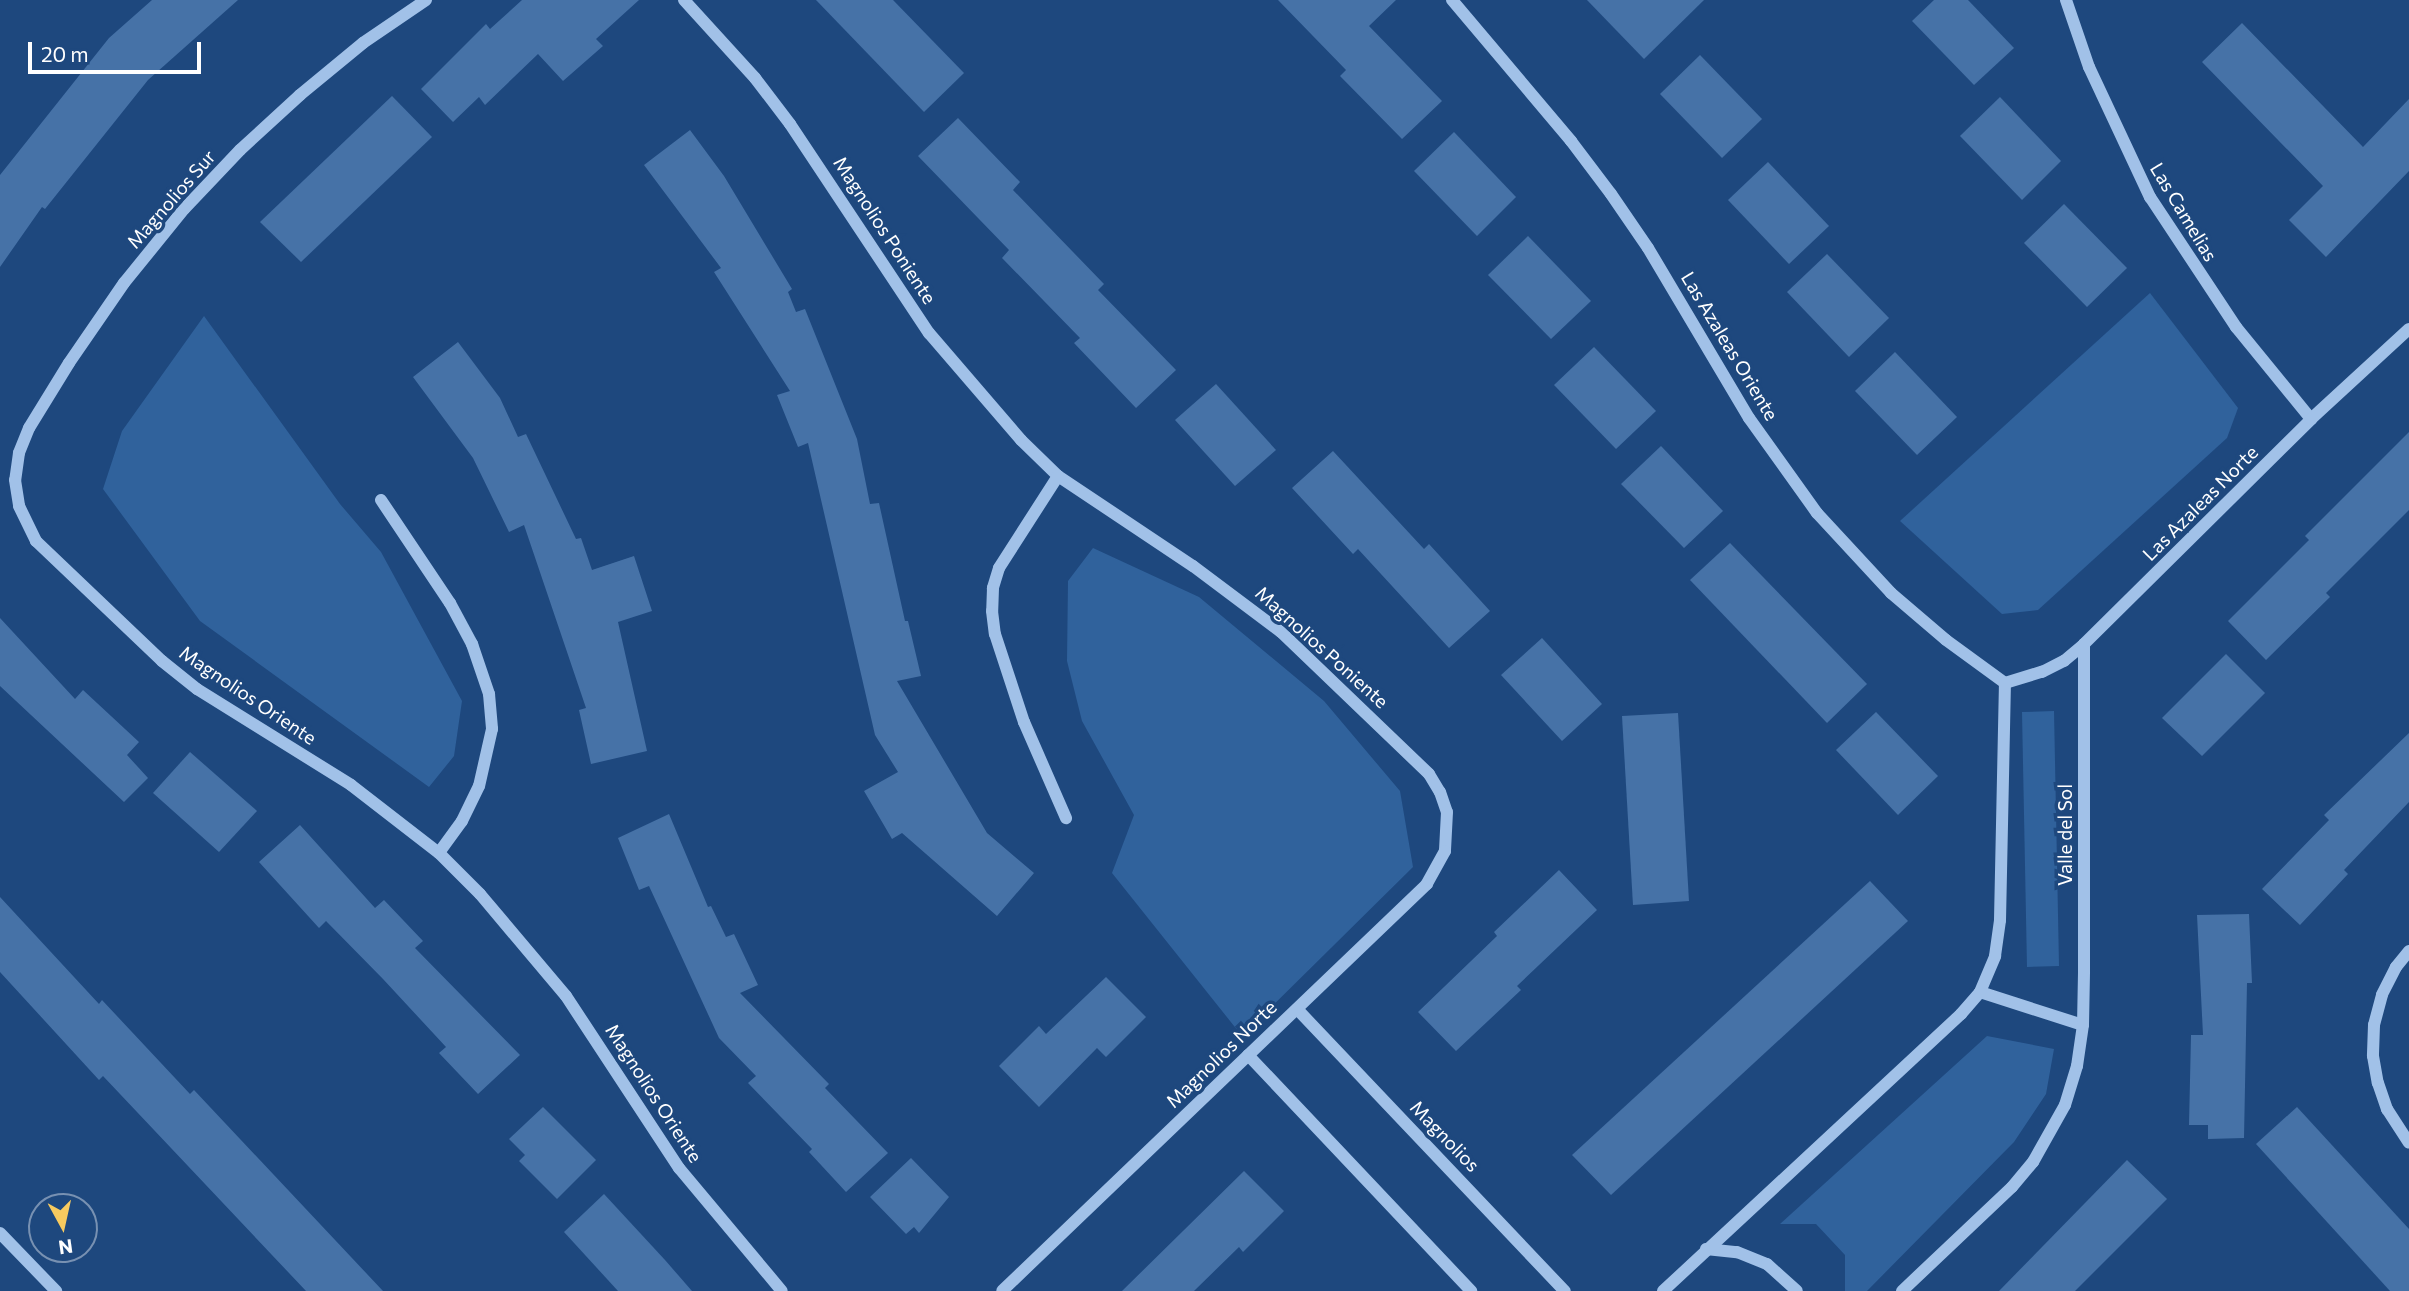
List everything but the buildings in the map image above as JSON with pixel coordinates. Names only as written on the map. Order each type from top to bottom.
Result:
[{"type":"street","name":"Magnolios Sur","points":[[15,480],[19,453],[29,428],[69,363],[124,283],[184,209],[240,150],[300,95],[363,43],[426,0]]},
{"type":"street","name":"Magnolios Poniente","points":[[684,0],[747,70],[790,124],[929,333],[984,400],[1058,477],[1240,599],[1321,668],[1429,774],[1440,792],[1447,812],[1449,833]]},
{"type":"street","name":"Las Azaleas Oriente","points":[[1452,0],[1571,141],[1611,194],[1648,248],[1749,418],[1817,513],[1892,593],[1946,640],[2005,683]]},
{"type":"street","name":"Las Camelias","points":[[2066,0],[2089,67],[2150,197],[2236,327],[2311,419]]},
{"type":"street","name":"Las Azaleas Norte","points":[[2005,683],[2042,672],[2064,661],[2084,644],[2311,419],[2409,329]]},
{"type":"street","points":[[1058,477],[999,568],[993,588],[992,611],[995,634],[1024,723],[1066,818]]},
{"type":"street","name":"Magnolios Oriente","points":[[15,480],[19,506],[36,541],[127,631],[197,688],[351,785],[439,853],[519,937],[566,996],[679,1168],[782,1291]]},
{"type":"street","points":[[381,500],[450,603],[472,644],[489,694],[492,729],[479,786],[462,821],[439,853]]},
{"type":"street","name":"Valle del Sol","points":[[1902,1291],[2012,1187],[2033,1162],[2065,1105],[2077,1066],[2083,1025],[2084,644]]},
{"type":"street","points":[[1663,1291],[1961,1014],[1980,992],[1994,956],[2000,919],[2005,683]]},
{"type":"street","name":"Magnolios Norte","points":[[1002,1291],[1426,884],[1446,851],[1449,833]]},
{"type":"street","points":[[2409,951],[2396,967],[2382,995],[2374,1025],[2373,1056],[2387,1109],[2409,1143]]},
{"type":"street","points":[[1980,992],[2083,1025]]},
{"type":"street","name":"Magnolios","points":[[1297,1009],[1565,1291]]},
{"type":"street","points":[[1248,1055],[1471,1291]]},
{"type":"street","points":[[0,1233],[56,1291]]},
{"type":"street","points":[[1706,1249],[1737,1252],[1767,1264],[1797,1291]]},
{"type":"shaded area","points":[[2150,293],[2238,408],[2227,438],[2038,610],[2002,614],[1900,521]]},
{"type":"shaded area","points":[[204,316],[340,504],[381,552],[462,701],[454,756],[429,787],[200,621],[103,489],[122,431]]},
{"type":"shaded area","points":[[1093,548],[1199,597],[1324,701],[1400,791],[1413,867],[1242,1036],[1112,873],[1134,815],[1082,721],[1067,661],[1068,581]]},
{"type":"shaded area","points":[[2054,711],[2059,966],[2027,967],[2022,712]]},
{"type":"shaded area","points":[[1987,1036],[2054,1049],[2046,1094],[2014,1142],[1867,1291],[1845,1291],[1845,1255],[1816,1224],[1780,1224]]}]
